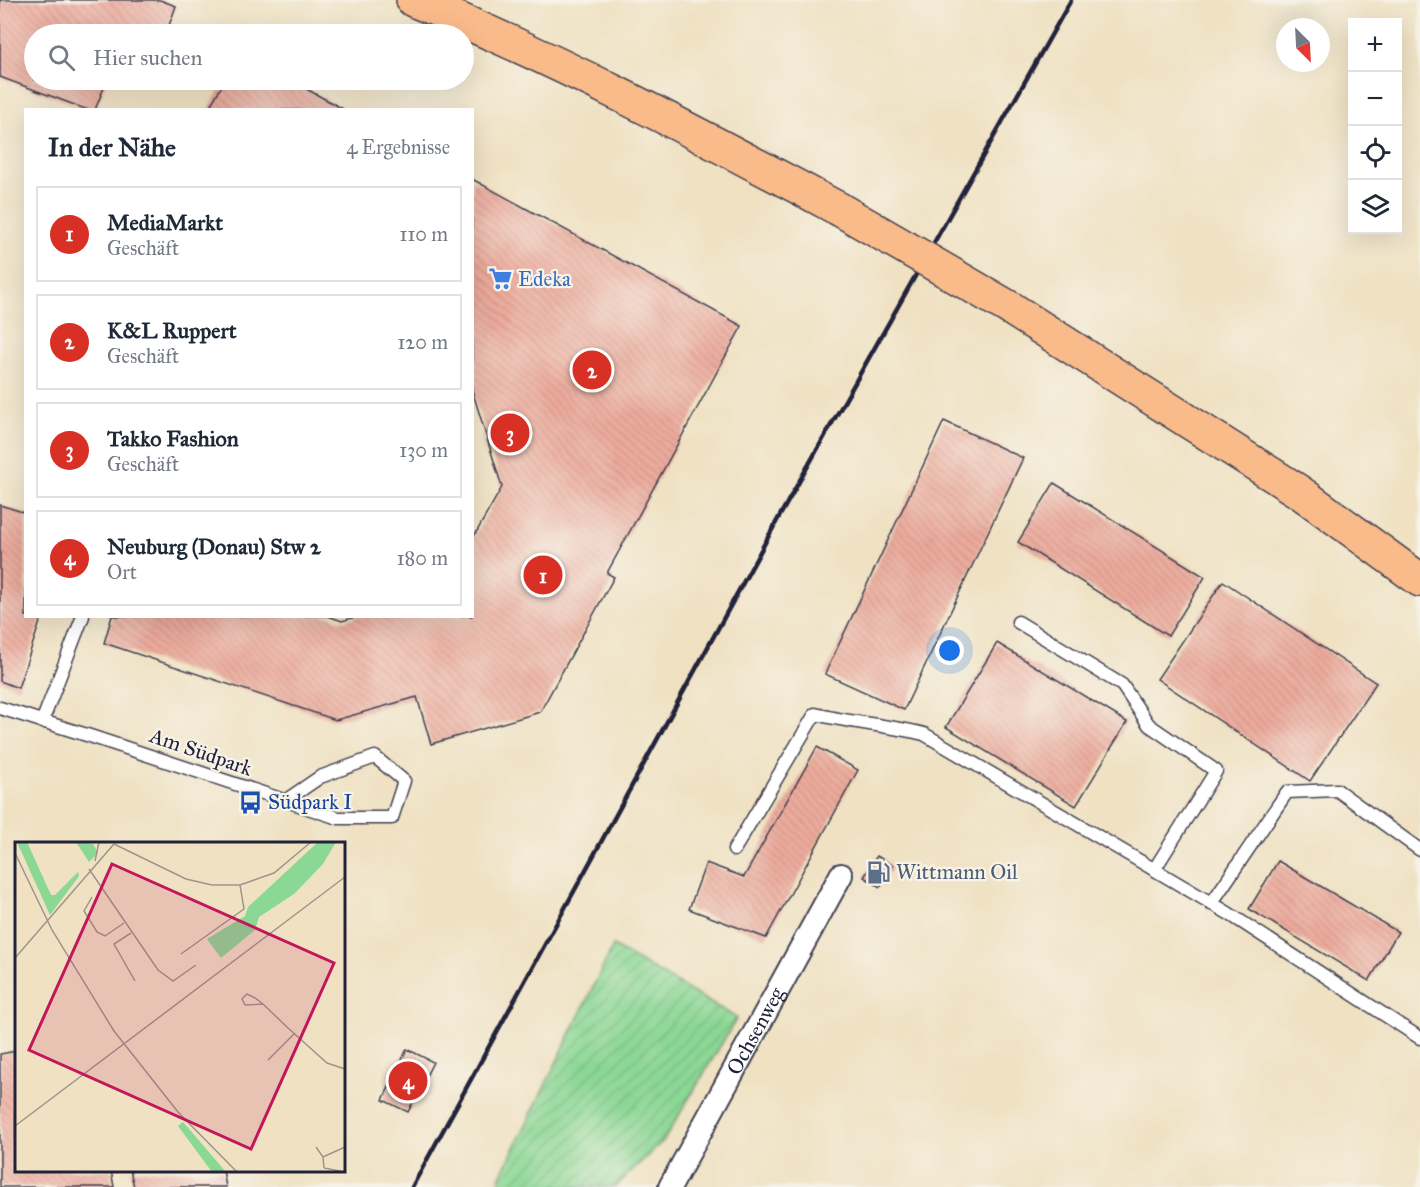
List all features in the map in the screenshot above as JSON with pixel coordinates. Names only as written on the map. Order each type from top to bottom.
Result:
[{"type":"main road","points":[[413,0],[470,24]]},
{"type":"main road","points":[[474,25],[661,114],[839,209],[1010,308],[1301,493],[1420,580]]},
{"type":"street","name":"Ochsenweg","points":[[670,1187],[841,875]]},
{"type":"lane","points":[[42,722],[82,618]]},
{"type":"lane","points":[[1018,622],[1122,685],[1149,726],[1216,771],[1154,870]]},
{"type":"lane","name":"Am Südpark","points":[[0,708],[90,736],[285,801],[338,818],[392,818],[404,781],[375,757],[320,777],[285,801]]},
{"type":"lane","points":[[734,850],[815,714],[835,719],[892,726],[924,734],[1211,904],[1420,1038]]},
{"type":"lane","points":[[1211,904],[1287,792],[1337,790],[1420,850]]},
{"type":"green space","points":[[613,946],[737,1018],[664,1140],[615,1187],[501,1187],[500,1178]]},
{"type":"building","points":[[0,0],[160,0],[176,6],[170,24],[24,24],[24,86],[0,77]]},
{"type":"building","points":[[35,90],[103,90],[96,108],[83,108]]},
{"type":"building","points":[[219,90],[308,90],[341,108],[209,108]]},
{"type":"building","points":[[474,180],[742,326],[607,573],[614,577],[540,712],[431,744],[417,697],[336,720],[104,643],[111,618],[334,618],[342,621],[352,618],[474,618],[474,536],[502,487],[474,396]]},
{"type":"building","points":[[944,421],[1023,458],[904,710],[825,674]]},
{"type":"building","points":[[1054,483],[1205,577],[1168,636],[1018,542]]},
{"type":"building","points":[[0,505],[24,512],[24,618],[41,618],[18,688],[0,681]]},
{"type":"building","points":[[1223,581],[1376,683],[1310,781],[1157,679]]},
{"type":"building","points":[[997,643],[1127,722],[1076,806],[946,727]]},
{"type":"building","points":[[817,747],[858,770],[766,938],[689,909],[706,863],[744,877]]},
{"type":"building","name":"Wittmann Oil","points":[[877,856],[893,866],[880,887],[864,877]]},
{"type":"building","points":[[1278,861],[1398,932],[1369,981],[1249,909]]},
{"type":"building","points":[[407,1049],[433,1062],[408,1112],[383,1100]]},
{"type":"building","points":[[15,1051],[15,1172],[111,1172],[114,1187],[0,1187],[0,1054]]},
{"type":"building","points":[[130,1172],[223,1172],[226,1187],[134,1187]]},
{"type":"railway","points":[[412,1187],[778,519],[1071,0]]},
{"type":"place","name":"Edeka","points":[[500,279]]},
{"type":"place","name":"K&L Ruppert","points":[[592,370]]},
{"type":"place","name":"Takko Fashion","points":[[510,433]]},
{"type":"place","name":"MediaMarkt","points":[[543,575]]},
{"type":"place","name":"Südpark I","points":[[250,802]]},
{"type":"place","name":"Wittmann Oil","points":[[878,872]]},
{"type":"place","name":"Neuburg (Donau) Stw 2","points":[[408,1081]]}]
